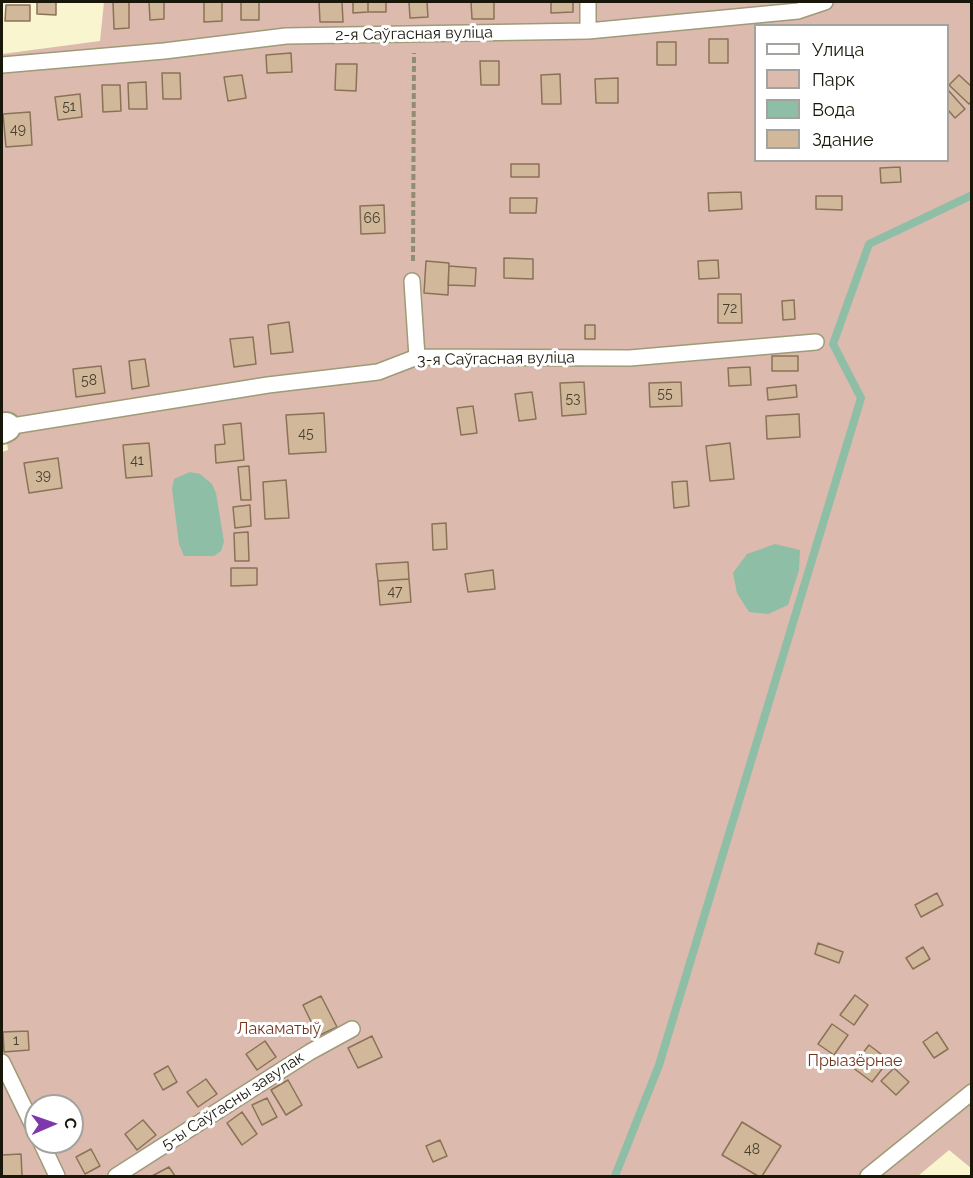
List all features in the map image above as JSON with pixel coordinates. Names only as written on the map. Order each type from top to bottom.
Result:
[{"type":"lane","points":[[588,2],[588,31]]},
{"type":"lane","name":"2-я Саўгасная вуліца","points":[[2,65],[164,51],[286,36],[588,31],[798,11],[825,2]]},
{"type":"lane","points":[[412,281],[417,357]]},
{"type":"lane","name":"3-я Саўгасная вуліца","points":[[4,428],[268,385],[378,372],[417,357],[630,358],[816,342]]},
{"type":"lane","name":"5-ы Саўгасны завулак","points":[[116,1176],[310,1052],[352,1029]]},
{"type":"lane","points":[[2,1062],[24,1107]]},
{"type":"lane","points":[[868,1176],[972,1092]]},
{"type":"lane","points":[[47,1154],[57,1176]]},
{"type":"path","points":[[412,281],[414,34]]},
{"type":"green space","points":[[104,2],[971,2],[971,1168],[949,1150],[918,1176],[2,1176],[2,452],[8,450],[2,409],[2,54],[100,41]]},
{"type":"water","points":[[190,472],[200,474],[212,484],[216,493],[224,542],[221,551],[214,556],[184,556],[179,544],[172,489],[174,479]]},
{"type":"water","points":[[775,544],[800,550],[799,570],[788,605],[768,614],[749,612],[737,593],[733,573],[747,554]]},
{"type":"building","points":[[37,2],[56,2],[56,15],[37,14]]},
{"type":"building","points":[[113,2],[129,2],[129,28],[114,29]]},
{"type":"building","points":[[149,2],[164,2],[164,19],[150,20]]},
{"type":"building","points":[[204,2],[222,2],[222,21],[204,22]]},
{"type":"building","points":[[241,2],[259,2],[259,20],[241,20]]},
{"type":"building","points":[[319,2],[342,2],[343,22],[320,22]]},
{"type":"building","points":[[353,2],[368,2],[368,12],[353,13]]},
{"type":"building","points":[[368,2],[386,2],[386,12],[368,12]]},
{"type":"building","points":[[409,2],[427,2],[428,17],[410,18]]},
{"type":"building","points":[[471,2],[494,2],[494,19],[472,19]]},
{"type":"building","points":[[551,2],[573,2],[573,12],[551,13]]},
{"type":"building","points":[[6,5],[30,5],[30,21],[5,21]]},
{"type":"building","points":[[709,39],[728,39],[728,63],[709,63]]},
{"type":"building","points":[[657,42],[676,42],[676,65],[657,65]]},
{"type":"building","points":[[291,53],[292,72],[267,73],[266,55]]},
{"type":"building","points":[[480,61],[499,61],[499,85],[481,85]]},
{"type":"building","points":[[336,64],[357,64],[356,91],[335,90]]},
{"type":"building","points":[[162,73],[180,73],[181,99],[163,99]]},
{"type":"building","points":[[560,74],[561,104],[542,104],[541,75]]},
{"type":"building","points":[[242,75],[246,98],[228,101],[224,77]]},
{"type":"building","points":[[959,75],[972,87],[972,101],[969,104],[949,85]]},
{"type":"building","points":[[618,78],[618,103],[596,103],[595,79]]},
{"type":"building","points":[[146,82],[147,109],[129,109],[128,83]]},
{"type":"building","points":[[102,85],[120,85],[121,111],[103,112]]},
{"type":"building","points":[[949,91],[965,109],[955,118],[949,111]]},
{"type":"building","points":[[80,94],[82,117],[58,120],[55,97]]},
{"type":"building","points":[[30,112],[32,145],[6,147],[3,114]]},
{"type":"building","points":[[511,164],[539,164],[539,177],[511,177]]},
{"type":"building","points":[[900,167],[901,182],[881,183],[880,168]]},
{"type":"building","points":[[741,192],[742,209],[709,211],[708,193]]},
{"type":"building","points":[[816,196],[842,196],[842,210],[816,209]]},
{"type":"building","points":[[510,198],[537,198],[536,213],[510,213]]},
{"type":"building","points":[[384,205],[385,233],[361,234],[360,206]]},
{"type":"building","points":[[504,258],[533,259],[533,279],[504,278]]},
{"type":"building","points":[[718,260],[719,278],[699,279],[698,261]]},
{"type":"building","points":[[426,261],[449,263],[448,295],[424,293]]},
{"type":"building","points":[[449,266],[476,268],[475,286],[448,285]]},
{"type":"building","points":[[718,294],[741,294],[742,323],[718,323]]},
{"type":"building","points":[[794,300],[795,319],[783,320],[782,301]]},
{"type":"building","points":[[289,322],[293,352],[271,354],[268,325]]},
{"type":"building","points":[[585,325],[595,325],[595,339],[585,339]]},
{"type":"building","points":[[253,337],[256,364],[234,367],[230,339]]},
{"type":"building","points":[[772,356],[798,356],[798,371],[772,371]]},
{"type":"building","points":[[145,359],[149,386],[132,389],[129,361]]},
{"type":"building","points":[[101,366],[105,393],[76,397],[73,369]]},
{"type":"building","points":[[750,367],[751,385],[729,386],[728,368]]},
{"type":"building","points":[[584,382],[586,414],[562,416],[560,383]]},
{"type":"building","points":[[681,382],[682,406],[650,407],[649,383]]},
{"type":"building","points":[[796,385],[797,397],[768,400],[767,388]]},
{"type":"building","points":[[532,392],[536,419],[519,421],[515,394]]},
{"type":"building","points":[[473,406],[477,433],[461,435],[457,408]]},
{"type":"building","points":[[324,413],[326,452],[289,454],[286,415]]},
{"type":"building","points":[[799,414],[800,437],[767,439],[766,416]]},
{"type":"building","points":[[241,423],[244,460],[216,463],[215,445],[225,444],[223,425]]},
{"type":"building","points":[[149,443],[152,476],[126,478],[123,445]]},
{"type":"building","points":[[730,443],[734,479],[710,481],[706,446]]},
{"type":"building","points":[[58,458],[62,488],[29,493],[24,463]]},
{"type":"building","points":[[249,466],[251,500],[241,500],[238,467]]},
{"type":"building","points":[[286,480],[289,518],[265,519],[263,482]]},
{"type":"building","points":[[687,481],[689,506],[674,508],[672,482]]},
{"type":"building","points":[[250,505],[251,526],[235,528],[233,507]]},
{"type":"building","points":[[446,523],[447,549],[433,550],[432,524]]},
{"type":"building","points":[[248,532],[249,561],[235,561],[234,533]]},
{"type":"building","points":[[408,562],[409,579],[378,581],[376,564]]},
{"type":"building","points":[[231,568],[257,568],[257,585],[231,586]]},
{"type":"building","points":[[493,570],[495,589],[468,592],[465,574]]},
{"type":"building","points":[[409,579],[411,602],[380,605],[378,581]]},
{"type":"building","points":[[937,893],[943,905],[921,917],[915,905]]},
{"type":"building","points":[[818,943],[843,952],[839,963],[815,954]]},
{"type":"building","points":[[923,947],[930,959],[913,969],[906,958]]},
{"type":"building","points":[[855,995],[868,1005],[854,1025],[840,1015]]},
{"type":"building","points":[[321,996],[337,1027],[318,1036],[303,1005]]},
{"type":"building","points":[[832,1024],[848,1035],[834,1055],[818,1044]]},
{"type":"building","points":[[28,1031],[29,1050],[4,1052],[3,1032]]},
{"type":"building","points":[[937,1032],[948,1049],[934,1058],[923,1042]]},
{"type":"building","points":[[372,1036],[382,1057],[358,1068],[348,1048]]},
{"type":"building","points":[[265,1041],[276,1057],[257,1070],[246,1054]]},
{"type":"building","points":[[869,1045],[889,1060],[872,1082],[852,1067]]},
{"type":"building","points":[[168,1066],[177,1082],[163,1090],[154,1074]]},
{"type":"building","points":[[894,1068],[909,1082],[896,1095],[881,1081]]},
{"type":"building","points":[[206,1079],[217,1094],[198,1107],[187,1092]]},
{"type":"building","points":[[288,1080],[302,1105],[286,1115],[271,1090]]},
{"type":"building","points":[[267,1098],[277,1117],[262,1125],[252,1105]]},
{"type":"building","points":[[242,1112],[257,1134],[242,1145],[227,1123]]},
{"type":"building","points":[[143,1120],[156,1135],[137,1150],[125,1134]]},
{"type":"building","points":[[742,1122],[781,1146],[762,1176],[758,1176],[722,1155]]},
{"type":"building","points":[[440,1140],[447,1156],[433,1162],[426,1146]]},
{"type":"building","points":[[91,1149],[100,1166],[85,1174],[76,1157]]},
{"type":"building","points":[[21,1154],[22,1176],[2,1176],[2,1155]]},
{"type":"building","points":[[169,1167],[175,1176],[152,1176]]},
{"type":"waterway","points":[[615,1176],[659,1065],[861,398],[833,344],[869,244],[972,195]]},
{"type":"park label","name":"Лакаматыў","points":[[279,1029]]},
{"type":"park label","name":"Прыазёрнае","points":[[855,1061]]}]
